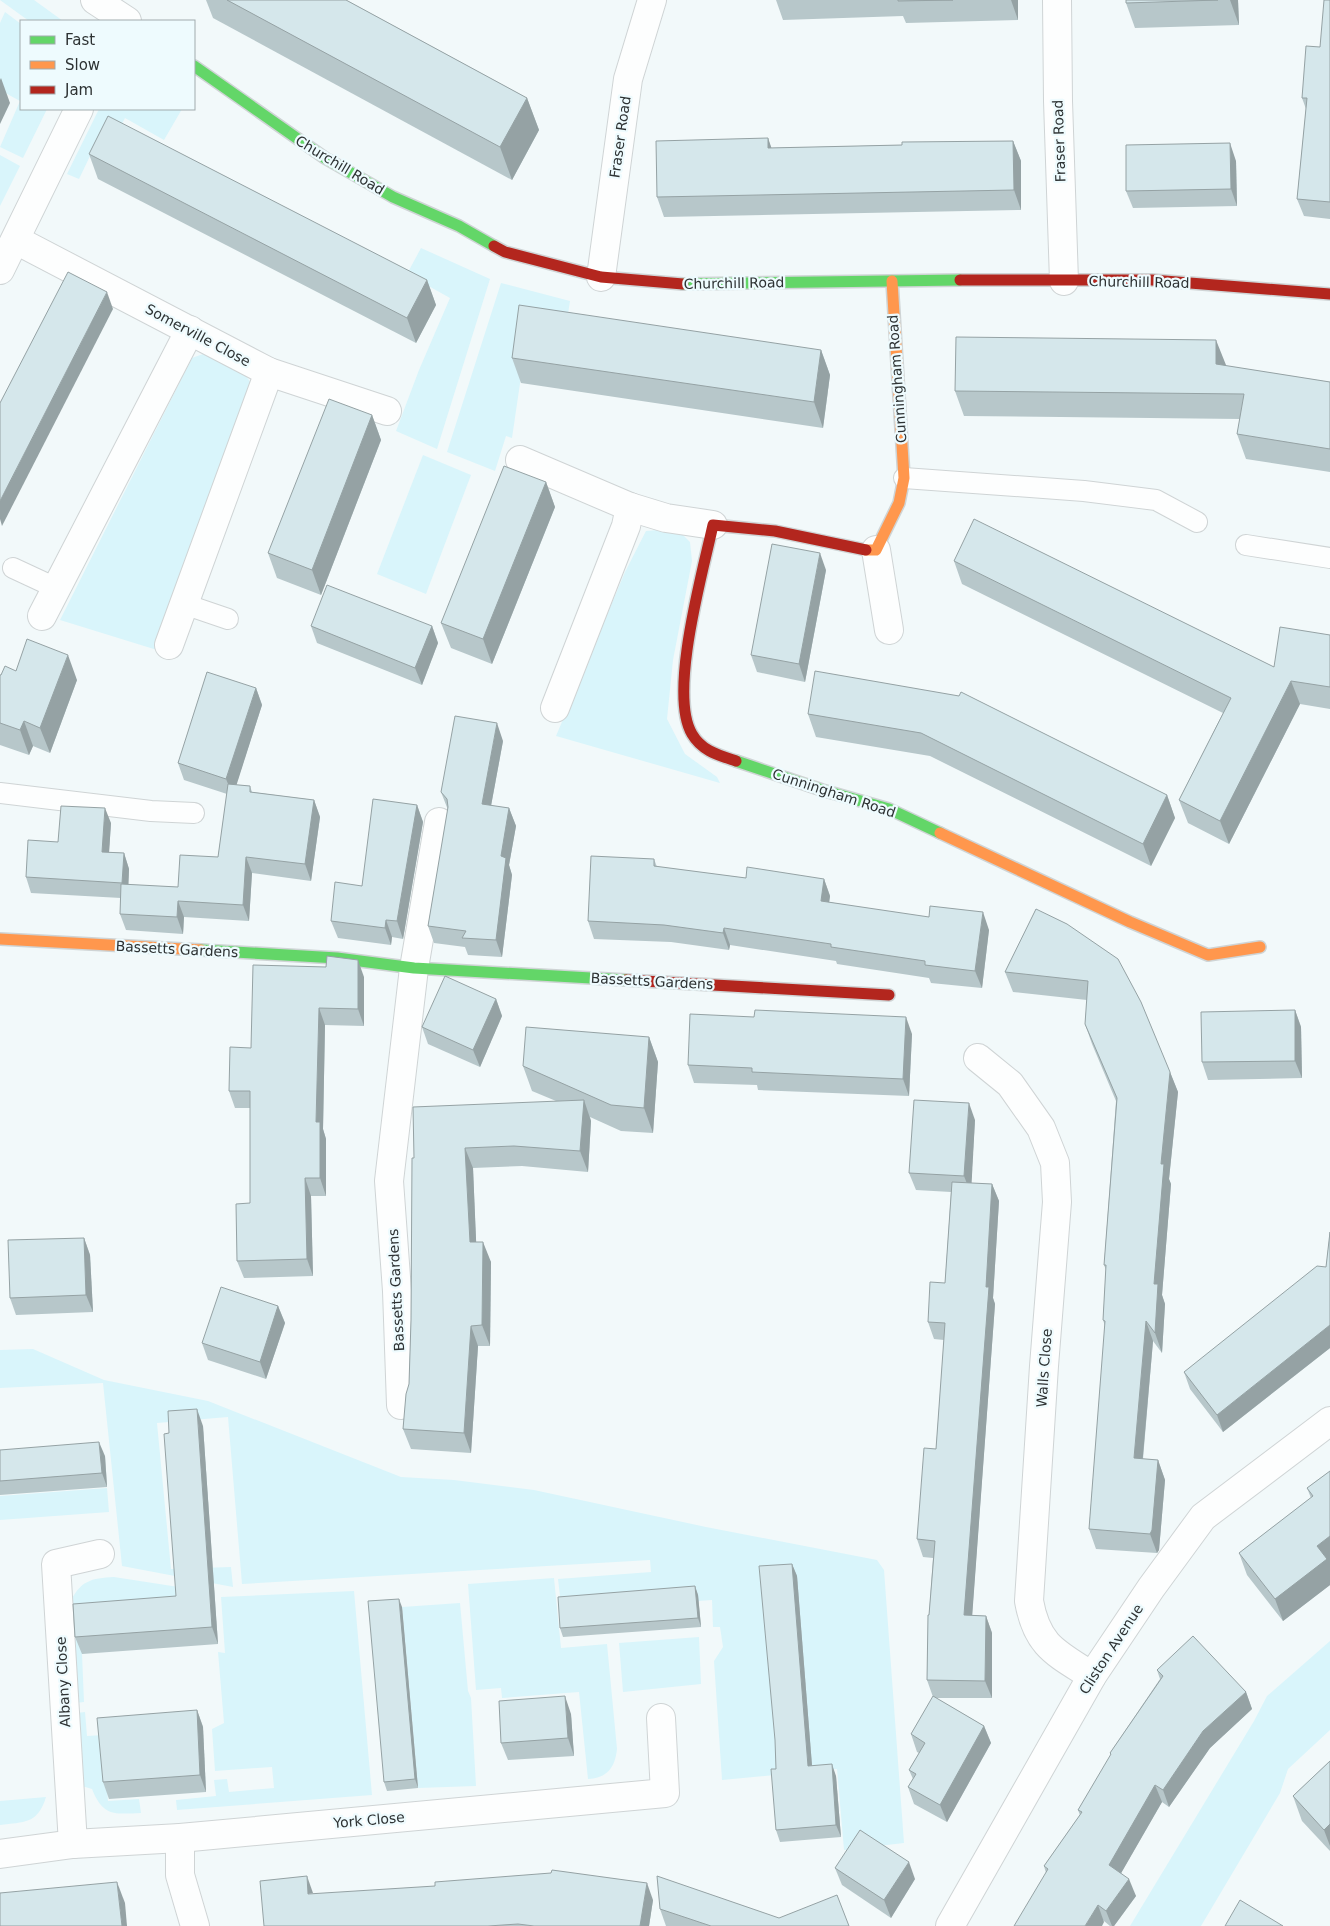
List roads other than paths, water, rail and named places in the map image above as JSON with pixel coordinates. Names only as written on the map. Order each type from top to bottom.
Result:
[{"type":"street","points":[[94,0],[123,20]]},
{"type":"street","name":"Fraser Road","points":[[601,277],[628,79],[652,0]]},
{"type":"street","name":"Fraser Road","points":[[1057,0],[1058,101],[1064,281]]},
{"type":"street","name":"Churchill Road","points":[[195,67],[325,158],[393,197],[459,226],[505,252],[601,277],[698,285],[892,281],[1152,280],[1330,294]]},
{"type":"street","points":[[0,270],[79,110]]},
{"type":"street","name":"Somerville Close","points":[[16,240],[269,372],[387,411]]},
{"type":"street","name":"Cunningham Road","points":[[876,550],[899,504],[904,478],[892,281]]},
{"type":"street","points":[[42,616],[190,330]]},
{"type":"street","points":[[169,645],[269,372]]},
{"type":"street","points":[[520,460],[630,507],[666,518],[775,531],[858,550],[876,550],[889,630]]},
{"type":"street","points":[[555,708],[626,526],[630,507]]},
{"type":"street","name":"Cunningham Road","points":[[713,525],[684,678],[684,707],[689,729],[696,742],[709,752],[822,790],[889,809],[1130,922],[1208,955],[1260,947]]},
{"type":"street","name":"Bassetts Gardens","points":[[401,1405],[397,1291],[389,1181],[414,968],[439,822]]},
{"type":"street","name":"Bassetts Gardens","points":[[0,939],[337,958],[414,968],[889,995]]},
{"type":"street","name":"Walls Close","points":[[978,1058],[1010,1084],[1042,1128],[1055,1163],[1057,1202],[1029,1600],[1033,1622],[1042,1638],[1054,1651],[1092,1676]]},
{"type":"street","name":"Cliston Avenue","points":[[950,1926],[1092,1676],[1151,1588],[1203,1517],[1330,1421]]},
{"type":"street","name":"Albany Close","points":[[73,1844],[56,1564],[100,1554]]},
{"type":"street","name":"York Close","points":[[0,1854],[73,1844],[180,1838],[665,1793],[661,1718]]},
{"type":"street","points":[[180,1838],[180,1875],[195,1926]]},
{"type":"lane","points":[[904,478],[1084,492],[1156,500],[1197,522]]},
{"type":"lane","points":[[1246,545],[1330,558]]},
{"type":"lane","points":[[13,568],[56,588]]},
{"type":"lane","points":[[184,604],[228,619]]},
{"type":"lane","points":[[0,792],[151,811],[194,813]]}]
